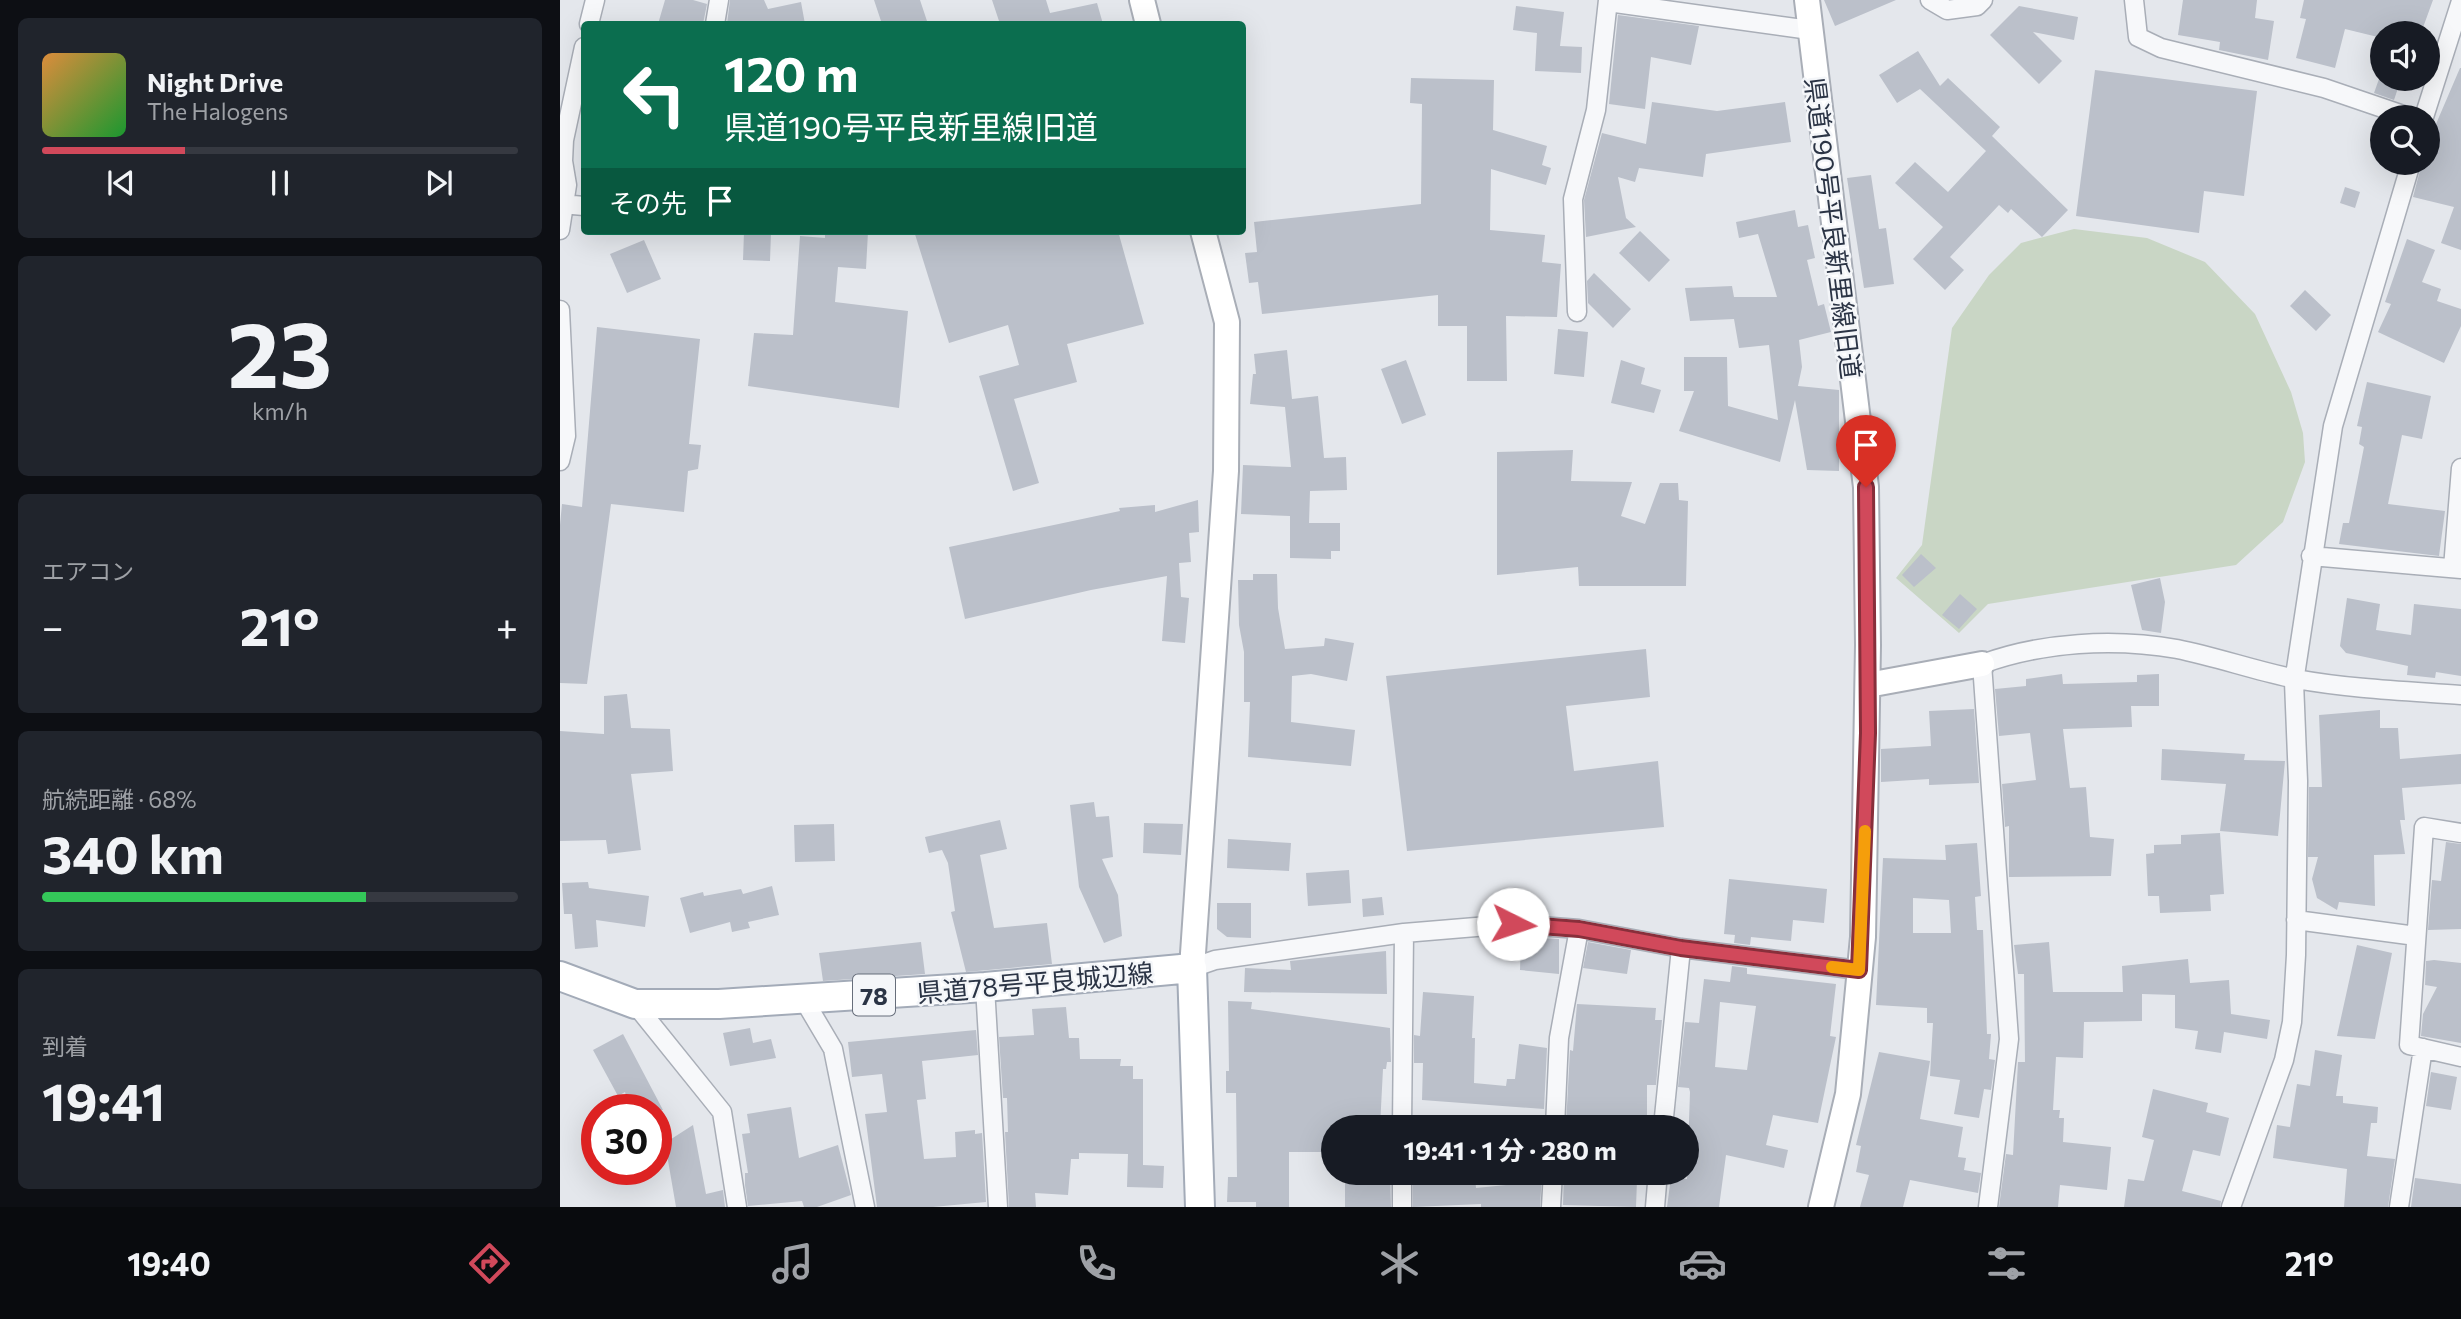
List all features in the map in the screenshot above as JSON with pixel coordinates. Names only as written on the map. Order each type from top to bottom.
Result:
[{"type":"main road","name":"県道78号平良城辺線","points":[[560,976],[635,1004],[804,1000],[1192,968],[1200,1207]]},
{"type":"street","points":[[590,21],[595,0]]},
{"type":"street","points":[[716,21],[719,0]]},
{"type":"street","points":[[1142,0],[1147,21]]},
{"type":"street","name":"県道190号平良新里線旧道","points":[[1807,0],[1866,487],[1868,685],[1859,970],[1848,1094],[1821,1207]]},
{"type":"street","points":[[1930,0],[1947,10],[1977,6],[1983,0]]},
{"type":"street","points":[[2134,0],[2138,37],[2161,48],[2324,88],[2374,105]]},
{"type":"street","points":[[1577,312],[1573,199],[1596,110],[1608,1],[1810,30]]},
{"type":"street","points":[[2428,105],[2461,1]]},
{"type":"street","points":[[560,230],[562,204],[567,186],[563,161],[564,140],[581,61]]},
{"type":"street","points":[[2231,1207],[2284,1060],[2292,1022],[2297,920],[2295,678],[2311,556],[2333,426],[2407,175]]},
{"type":"street","points":[[562,204],[581,206]]},
{"type":"street","points":[[1204,235],[1227,322],[1226,471],[1192,968],[1215,960],[1404,933],[1513,924],[1579,929],[1681,948],[1859,970]]},
{"type":"street","points":[[560,310],[566,436],[560,461]]},
{"type":"street","points":[[2311,556],[2457,568],[2461,468]]},
{"type":"street","points":[[1868,685],[1982,664],[2008,655],[2062,645],[2138,644],[2178,649],[2295,678],[2358,688],[2461,695]]},
{"type":"street","points":[[1982,664],[2009,1039],[1988,1207]]},
{"type":"street","points":[[2461,833],[2424,827],[2409,1045],[2461,1057]]},
{"type":"street","points":[[2297,920],[2416,936]]},
{"type":"street","points":[[1556,1115],[1559,1038],[1579,929]]},
{"type":"street","points":[[1402,1115],[1404,933]]},
{"type":"street","points":[[1664,1115],[1681,948]]},
{"type":"street","points":[[985,987],[998,1207]]},
{"type":"street","points":[[804,1000],[833,1049],[865,1207]]},
{"type":"street","points":[[635,1004],[722,1112],[737,1207]]},
{"type":"street","points":[[2399,1207],[2423,1048]]},
{"type":"street","points":[[1402,1185],[1402,1207]]},
{"type":"street","points":[[1551,1207],[1552,1185]]},
{"type":"street","points":[[1655,1207],[1657,1185]]},
{"type":"green space","points":[[2074,229],[2147,238],[2205,262],[2255,314],[2291,392],[2303,433],[2305,462],[2283,522],[2236,565],[1988,604],[1959,633],[1896,578],[1922,545],[1952,328],[1989,275],[2021,243]]},
{"type":"building","points":[[665,0],[693,0],[707,4],[704,21],[659,21]]},
{"type":"building","points":[[730,0],[764,0],[768,9],[801,2],[804,21],[727,21]]},
{"type":"building","points":[[874,0],[920,0],[927,21],[881,21]]},
{"type":"building","points":[[992,0],[1046,0],[1050,13],[1097,3],[1102,21],[999,21]]},
{"type":"building","points":[[1824,0],[1896,0],[1835,26]]},
{"type":"building","points":[[2183,0],[2257,0],[2255,18],[2274,21],[2268,60],[2219,50],[2220,42],[2178,35]]},
{"type":"building","points":[[2304,0],[2433,0],[2425,21],[2370,21],[2370,35],[2345,29],[2335,68],[2296,58],[2306,19],[2300,18]]},
{"type":"building","points":[[1516,6],[1564,12],[1560,46],[1582,47],[1581,73],[1535,71],[1537,33],[1513,30]]},
{"type":"building","points":[[2019,6],[2078,17],[2074,40],[2033,32],[2062,61],[2039,84],[1990,35]]},
{"type":"building","points":[[1618,15],[1699,26],[1691,65],[1651,57],[1645,109],[1609,104]]},
{"type":"building","points":[[1918,51],[1940,86],[1948,78],[2000,127],[1992,136],[2068,210],[2042,237],[2011,209],[2008,213],[1999,205],[1950,257],[1964,270],[1945,290],[1913,259],[1943,227],[1895,183],[1915,162],[1948,192],[1986,151],[1920,89],[1897,103],[1879,75]]},
{"type":"building","points":[[2461,68],[2461,250],[2441,243],[2454,207],[2413,197],[2419,175],[2440,175],[2440,115]]},
{"type":"building","points":[[2095,70],[2257,91],[2244,196],[2204,191],[2199,233],[2076,216]]},
{"type":"building","points":[[1411,78],[1494,80],[1493,130],[1547,146],[1542,165],[1551,168],[1546,185],[1491,169],[1490,230],[1545,235],[1542,262],[1561,264],[1557,317],[1506,316],[1507,381],[1467,381],[1467,326],[1438,326],[1438,295],[1262,314],[1258,282],[1249,283],[1245,253],[1257,252],[1254,222],[1421,204],[1422,104],[1410,103]]},
{"type":"building","points":[[2375,91],[2397,91],[2394,100],[2374,93]]},
{"type":"building","points":[[1652,102],[1717,111],[1785,102],[1791,142],[1706,154],[1703,177],[1639,168],[1635,182],[1618,177],[1626,218],[1636,227],[1586,237],[1584,200],[1602,133],[1646,144]]},
{"type":"building","points":[[1871,175],[1879,229],[1886,228],[1894,284],[1864,288],[1847,178]]},
{"type":"building","points":[[2345,187],[2360,192],[2355,208],[2340,203]]},
{"type":"building","points":[[1795,210],[1798,227],[1808,225],[1815,258],[1807,260],[1818,306],[1824,304],[1831,332],[1799,340],[1802,367],[1798,386],[1839,390],[1839,471],[1807,470],[1795,400],[1780,462],[1679,431],[1694,391],[1684,391],[1684,357],[1727,357],[1728,406],[1778,420],[1769,345],[1739,348],[1734,319],[1690,321],[1685,288],[1732,286],[1734,297],[1777,297],[1758,234],[1739,238],[1736,222]]},
{"type":"building","points":[[1640,231],[1670,260],[1649,282],[1619,253]]},
{"type":"building","points":[[744,235],[771,235],[770,261],[743,260]]},
{"type":"building","points":[[825,235],[868,235],[866,269],[838,267],[835,302],[908,311],[899,408],[748,386],[754,333],[793,335],[800,236],[825,238]]},
{"type":"building","points":[[915,235],[1119,235],[1144,324],[1067,344],[1077,382],[1014,399],[1039,483],[1013,491],[979,376],[1019,365],[1008,325],[949,343]]},
{"type":"building","points":[[2407,239],[2435,250],[2422,282],[2441,289],[2437,301],[2461,309],[2461,326],[2444,363],[2378,332],[2391,304],[2385,302]]},
{"type":"building","points":[[644,240],[661,279],[627,293],[610,254]]},
{"type":"building","points":[[1594,273],[1631,309],[1613,328],[1588,303],[1587,281]]},
{"type":"building","points":[[2305,290],[2331,315],[2316,331],[2290,306]]},
{"type":"building","points":[[597,327],[700,339],[689,444],[701,445],[698,469],[688,471],[684,512],[611,504],[587,684],[560,683],[562,504],[582,507]]},
{"type":"building","points":[[1558,329],[1588,332],[1584,377],[1554,374]]},
{"type":"building","points":[[1287,350],[1292,399],[1318,396],[1324,458],[1346,457],[1347,490],[1310,491],[1309,523],[1340,523],[1340,551],[1331,551],[1331,559],[1290,558],[1290,516],[1241,514],[1243,465],[1291,467],[1285,407],[1250,404],[1253,374],[1256,374],[1254,354]]},
{"type":"building","points":[[1406,360],[1426,415],[1402,424],[1381,369]]},
{"type":"building","points":[[1621,360],[1645,368],[1641,384],[1661,390],[1654,413],[1611,403]]},
{"type":"building","points":[[2367,382],[2431,396],[2422,439],[2402,435],[2388,504],[2445,511],[2439,556],[2339,544],[2343,523],[2349,523],[2364,447],[2359,444],[2362,427],[2357,426]]},
{"type":"building","points":[[1573,450],[1571,481],[1632,482],[1621,516],[1645,524],[1660,483],[1678,483],[1679,500],[1688,501],[1686,586],[1579,586],[1578,567],[1497,575],[1497,452]]},
{"type":"building","points":[[1198,500],[1199,532],[1189,533],[1191,562],[1179,563],[1181,597],[1189,598],[1185,643],[1162,641],[1167,576],[1091,590],[965,619],[949,547],[1120,511],[1119,508],[1155,505],[1155,512]]},
{"type":"building","points":[[1921,554],[1936,568],[1914,587],[1902,575]]},
{"type":"building","points":[[1253,574],[1277,574],[1278,608],[1285,649],[1324,646],[1325,638],[1354,643],[1347,681],[1311,674],[1292,676],[1291,722],[1355,730],[1351,766],[1248,757],[1250,702],[1244,702],[1244,652],[1239,625],[1238,580],[1253,580]]},
{"type":"building","points":[[2160,578],[2165,602],[2161,633],[2142,630],[2131,585]]},
{"type":"building","points":[[1960,594],[1977,609],[1959,629],[1942,615]]},
{"type":"building","points":[[2347,598],[2380,604],[2376,630],[2411,635],[2414,604],[2461,609],[2461,676],[2436,672],[2435,678],[2407,675],[2408,666],[2346,653],[2340,646]]},
{"type":"building","points":[[1646,649],[1650,697],[1566,706],[1574,771],[1658,761],[1664,827],[1407,851],[1386,676]]},
{"type":"building","points":[[2062,674],[2063,684],[2137,682],[2137,675],[2159,674],[2159,706],[2131,706],[2132,727],[2063,729],[2070,788],[2086,787],[2090,837],[2114,839],[2111,876],[2009,877],[2009,826],[2005,827],[2002,784],[2036,780],[2030,733],[1999,736],[1995,689],[2026,686],[2026,679]]},
{"type":"building","points":[[627,694],[631,728],[670,729],[673,771],[631,774],[641,850],[608,854],[606,840],[560,841],[560,731],[604,734],[604,696]]},
{"type":"building","points":[[1974,709],[1979,783],[1929,785],[1929,779],[1881,782],[1881,749],[1931,746],[1929,711]]},
{"type":"building","points":[[2380,710],[2380,728],[2398,728],[2400,759],[2461,754],[2461,784],[2402,788],[2405,820],[2400,820],[2405,854],[2374,855],[2375,906],[2339,902],[2337,910],[2317,898],[2312,879],[2318,857],[2308,857],[2309,787],[2322,787],[2319,715]]},
{"type":"building","points":[[2162,749],[2245,754],[2244,760],[2285,761],[2278,836],[2220,831],[2226,784],[2161,780]]},
{"type":"building","points":[[1094,802],[1096,817],[1109,816],[1113,857],[1102,859],[1118,895],[1122,936],[1104,943],[1079,887],[1070,805]]},
{"type":"building","points":[[1000,820],[1007,849],[980,855],[994,928],[1047,923],[1052,964],[966,972],[951,912],[955,911],[948,863],[942,850],[929,853],[925,837]]},
{"type":"building","points":[[1144,823],[1183,824],[1181,855],[1143,853]]},
{"type":"building","points":[[834,824],[835,861],[795,862],[794,825]]},
{"type":"building","points":[[2220,833],[2224,894],[2210,895],[2211,911],[2160,913],[2159,896],[2148,896],[2146,854],[2154,853],[2154,845],[2181,844],[2181,835]]},
{"type":"building","points":[[1228,839],[1291,843],[1289,871],[1227,868]]},
{"type":"building","points":[[2446,842],[2461,844],[2461,929],[2428,930],[2432,880],[2441,881]]},
{"type":"building","points":[[1977,843],[1981,896],[1975,897],[1977,930],[1983,930],[1987,1034],[1991,1034],[1989,1059],[1995,1060],[1991,1090],[1984,1089],[1979,1118],[1954,1114],[1960,1080],[1930,1076],[1933,1023],[1927,1023],[1927,1008],[1876,1005],[1883,858],[1946,860],[1945,845]],"holes":[[[1913,898],[1949,900],[1951,933],[1913,933]]]},
{"type":"building","points":[[1349,870],[1351,903],[1308,906],[1306,873]]},
{"type":"building","points":[[1729,879],[1827,889],[1824,923],[1793,920],[1791,941],[1751,937],[1750,945],[1734,943],[1735,935],[1724,934]]},
{"type":"building","points":[[588,882],[589,888],[649,896],[645,927],[596,920],[598,947],[575,949],[572,914],[564,914],[562,883]]},
{"type":"building","points":[[772,886],[779,915],[748,922],[750,928],[732,932],[730,922],[690,933],[680,898],[703,892],[704,896],[741,889],[743,894]]},
{"type":"building","points":[[1382,897],[1384,915],[1363,917],[1362,899]]},
{"type":"building","points":[[1217,903],[1251,903],[1251,938],[1227,937],[1217,929]]},
{"type":"building","points":[[1521,937],[1559,939],[1559,974],[1520,970]]},
{"type":"building","points":[[921,942],[925,974],[823,981],[819,953]]},
{"type":"building","points":[[1588,942],[1631,950],[1627,974],[1583,968]]},
{"type":"building","points":[[2049,942],[2053,992],[2123,992],[2122,966],[2188,959],[2190,983],[2229,980],[2231,1014],[2270,1020],[2267,1039],[2224,1032],[2221,1053],[2195,1049],[2198,1031],[2175,1028],[2175,995],[2142,994],[2142,1021],[2084,1022],[2083,1058],[2056,1057],[2053,1110],[2060,1110],[2059,1118],[2064,1118],[2063,1142],[2111,1147],[2107,1190],[2060,1185],[2058,1207],[1999,1207],[2006,1154],[2013,1155],[2018,1062],[2025,1062],[2024,974],[2018,974],[2014,945]]},
{"type":"building","points":[[2357,945],[2392,953],[2375,1039],[2337,1036]]},
{"type":"building","points":[[1386,951],[1387,994],[1244,992],[1245,968],[1291,970],[1290,961]]},
{"type":"building","points":[[2426,961],[2461,963],[2461,1043],[2421,1036],[2423,1014],[2437,987],[2425,985]]},
{"type":"building","points":[[1732,966],[1747,968],[1747,974],[1836,984],[1830,1036],[1836,1037],[1818,1123],[1773,1115],[1766,1145],[1788,1150],[1784,1168],[1726,1155],[1719,1207],[1667,1207],[1670,1185],[1699,1185],[1699,1115],[1689,1115],[1689,1088],[1678,1087],[1685,1022],[1699,1023],[1704,979],[1730,982]],"holes":[[[1720,1002],[1756,1006],[1747,1070],[1715,1067]]]},
{"type":"building","points":[[1423,992],[1474,996],[1474,1083],[1506,1086],[1507,1079],[1515,1079],[1519,1044],[1547,1048],[1544,1109],[1422,1100],[1423,1063],[1414,1063],[1414,1035],[1420,1036]]},
{"type":"building","points":[[1228,1001],[1252,1002],[1251,1009],[1390,1028],[1391,1062],[1387,1062],[1386,1069],[1383,1069],[1381,1115],[1321,1115],[1321,1152],[1289,1152],[1289,1207],[1256,1207],[1256,1202],[1227,1202],[1228,1177],[1237,1177],[1236,1093],[1226,1093],[1226,1071],[1229,1071]]},
{"type":"building","points":[[1577,1004],[1656,1008],[1655,1020],[1662,1020],[1656,1085],[1647,1085],[1647,1115],[1567,1115],[1570,1050],[1573,1051]]},
{"type":"building","points":[[1066,1007],[1069,1038],[1079,1038],[1080,1059],[1121,1059],[1120,1066],[1133,1066],[1133,1079],[1143,1079],[1143,1165],[1164,1166],[1163,1188],[1127,1187],[1128,1154],[1079,1153],[1079,1159],[1071,1159],[1068,1195],[1035,1193],[1036,1207],[1009,1207],[1005,1132],[1008,1132],[1007,1098],[1003,1098],[999,1037],[1034,1035],[1032,1009]]},
{"type":"building","points":[[750,1028],[753,1043],[771,1039],[776,1058],[730,1066],[723,1033]]},
{"type":"building","points":[[976,1030],[978,1055],[922,1061],[926,1099],[917,1100],[924,1159],[956,1157],[955,1132],[975,1130],[975,1134],[982,1133],[986,1202],[933,1207],[877,1207],[865,1114],[887,1112],[882,1074],[852,1077],[848,1042]]},
{"type":"building","points":[[623,1034],[655,1094],[617,1094],[593,1050]]},
{"type":"building","points":[[2315,1050],[2342,1055],[2336,1096],[2343,1096],[2343,1103],[2378,1107],[2377,1123],[2371,1123],[2367,1156],[2395,1159],[2388,1207],[2344,1207],[2347,1169],[2273,1158],[2277,1125],[2290,1127],[2297,1084],[2310,1086]]},
{"type":"building","points":[[1879,1052],[1930,1061],[1920,1119],[1963,1127],[1958,1157],[1966,1158],[1964,1170],[1981,1173],[1978,1193],[1910,1180],[1903,1207],[1860,1207],[1869,1175],[1856,1172],[1861,1146],[1856,1145]]},
{"type":"building","points":[[2431,1072],[2457,1077],[2451,1110],[2426,1106]]},
{"type":"building","points":[[2153,1089],[2208,1103],[2206,1112],[2229,1118],[2220,1156],[2193,1150],[2182,1191],[2221,1201],[2220,1207],[2124,1207],[2128,1179],[2144,1181],[2154,1140],[2142,1137]]},
{"type":"building","points":[[791,1107],[799,1158],[838,1145],[851,1195],[817,1207],[804,1207],[802,1201],[748,1206],[745,1173],[748,1173],[742,1134],[750,1133],[747,1114]]},
{"type":"building","points":[[693,1125],[706,1194],[723,1190],[725,1207],[676,1207],[672,1184],[672,1138]]},
{"type":"building","points":[[2415,1178],[2461,1184],[2461,1207],[2411,1207]]},
{"type":"building","points":[[1345,1185],[1390,1185],[1391,1207],[1345,1207]]},
{"type":"building","points":[[1413,1185],[1476,1185],[1476,1188],[1541,1185],[1540,1207],[1481,1207],[1481,1204],[1413,1207]]},
{"type":"building","points":[[1564,1185],[1637,1185],[1636,1207],[1563,1205]]},
{"type":"slow traffic","points":[[1832,967],[1859,970],[1863,937],[1865,831]]},
{"type":"route","points":[[1513,924],[1579,929],[1639,938],[1681,948],[1859,970],[1863,937],[1868,733],[1866,487]]}]
